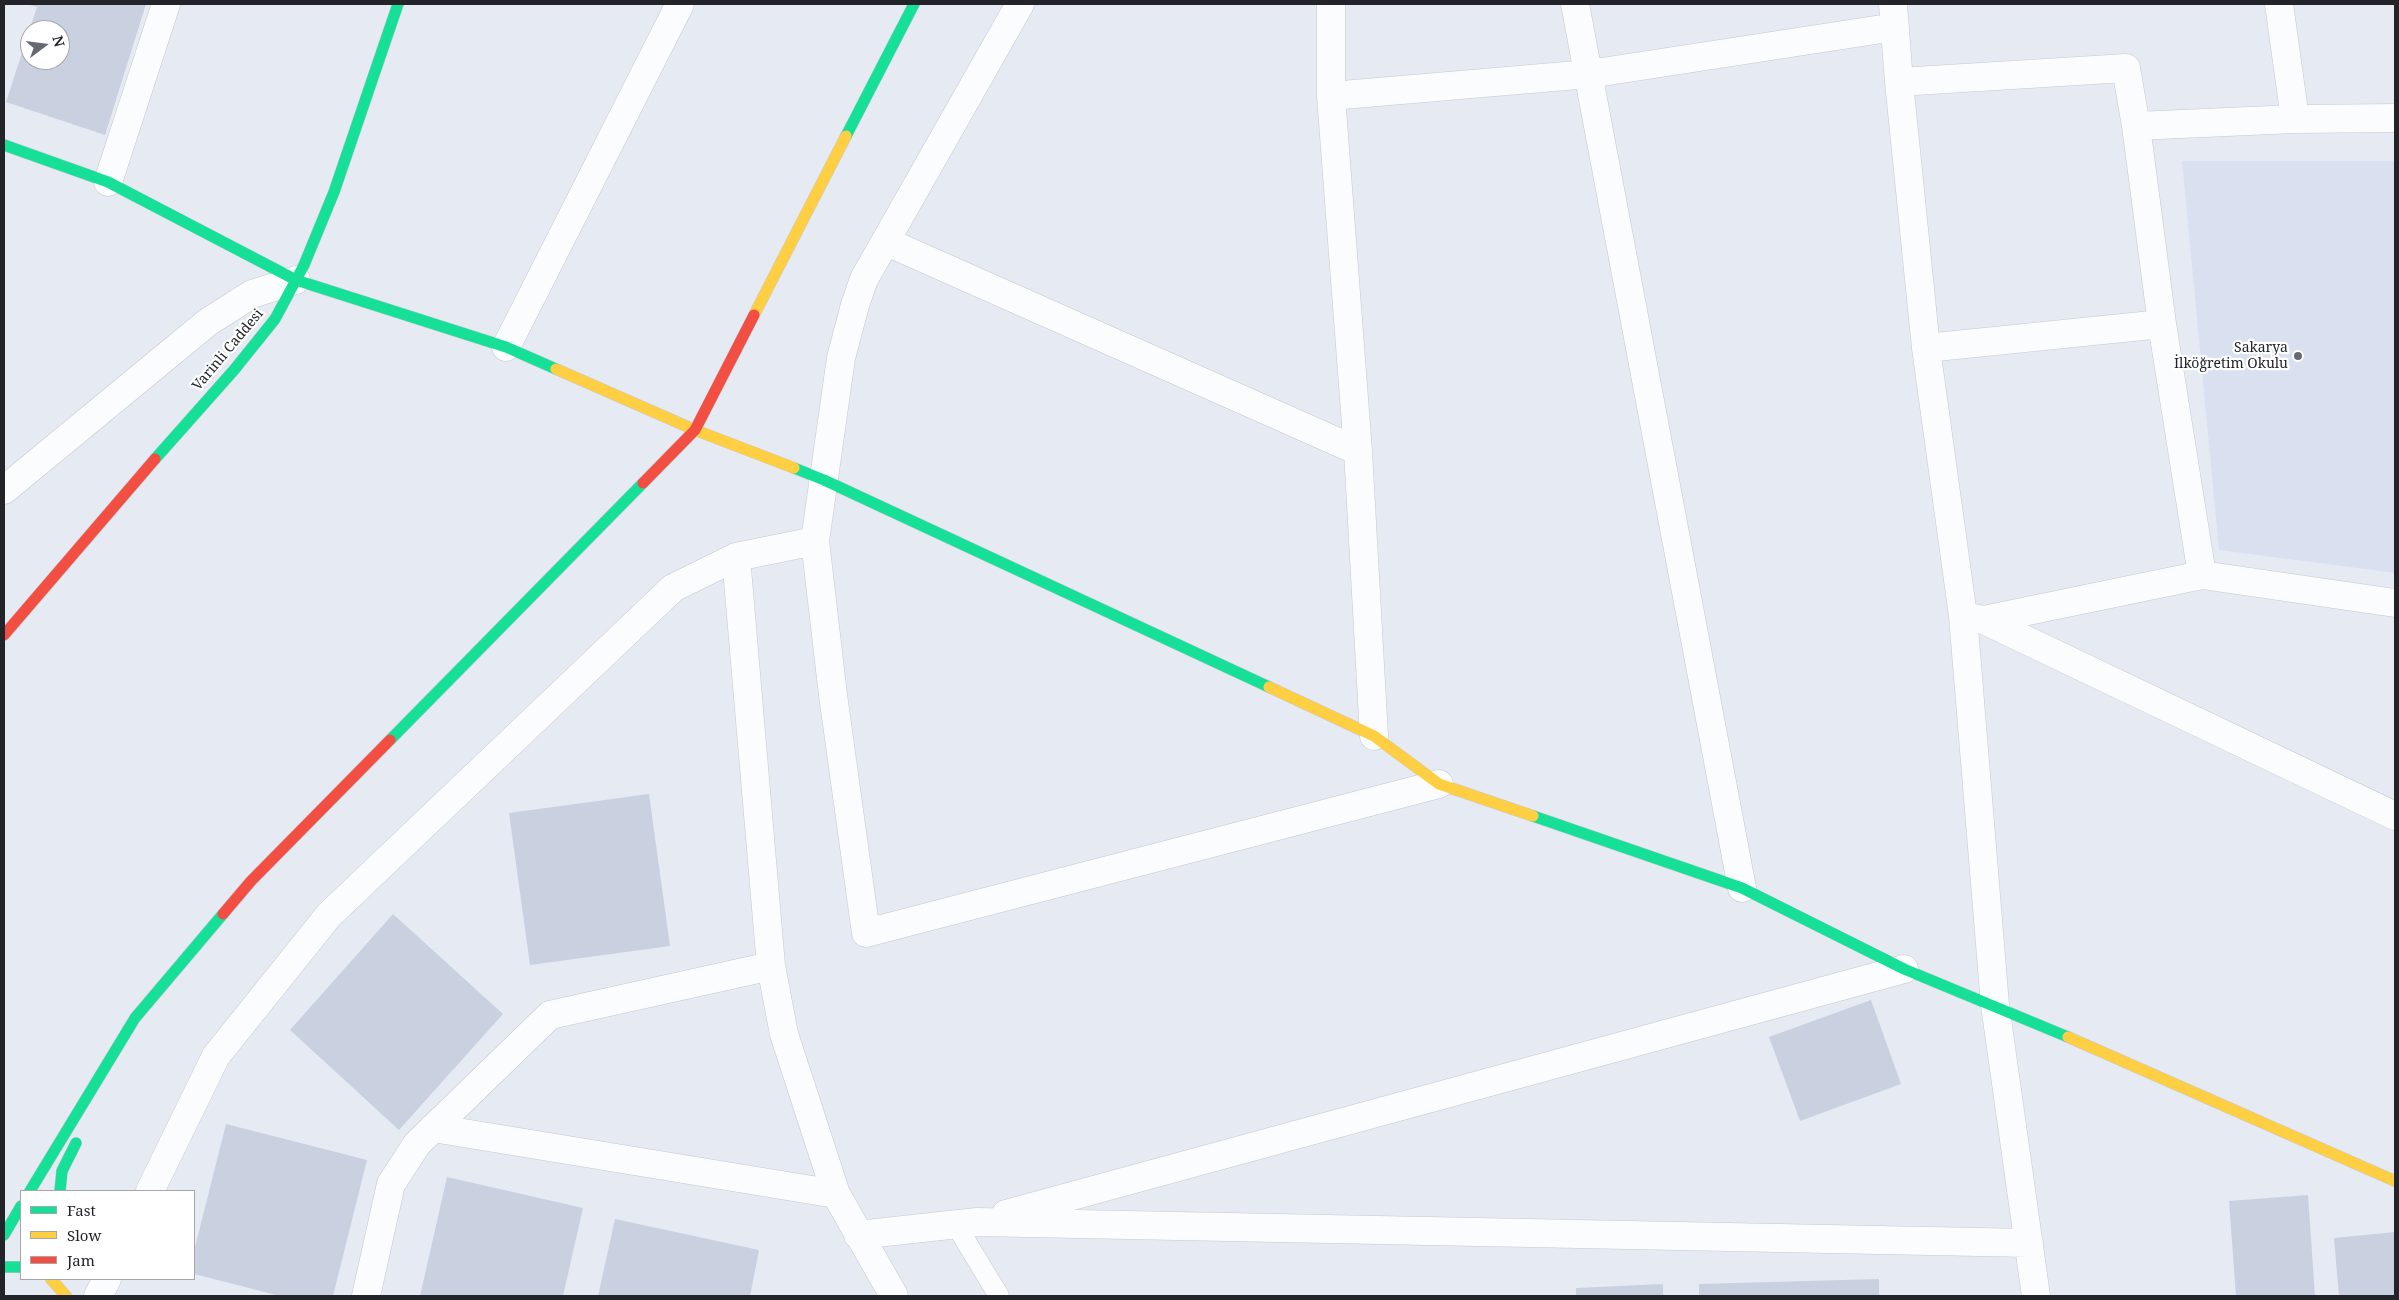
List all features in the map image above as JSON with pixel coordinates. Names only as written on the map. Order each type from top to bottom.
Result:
[{"type":"street","points":[[108,182],[166,4]]},
{"type":"street","name":"Varinli Caddesi","points":[[4,635],[184,425],[234,370],[275,319],[296,280],[334,192],[398,4]]},
{"type":"street","points":[[506,347],[680,4]]},
{"type":"street","points":[[31,1190],[135,1018],[251,881],[695,430],[914,4]]},
{"type":"street","points":[[1020,4],[864,280],[852,314],[841,358],[816,541],[833,695],[866,933],[1439,784]]},
{"type":"street","points":[[1331,4],[1331,96],[1358,451],[1374,736]]},
{"type":"street","points":[[1575,4],[1742,888]]},
{"type":"street","points":[[2279,4],[2295,119]]},
{"type":"street","points":[[1331,96],[1589,74],[1894,15],[1926,348],[1974,618],[1995,1005],[2036,1296]]},
{"type":"street","points":[[1899,82],[2126,68],[2136,126],[2162,324],[2202,575]]},
{"type":"street","points":[[2136,126],[2295,119],[2395,118]]},
{"type":"street","points":[[4,145],[108,182],[296,280],[506,347],[695,430],[824,480],[1374,736],[1439,784],[1742,888],[1904,969],[1995,1005],[2395,1181]]},
{"type":"street","points":[[887,242],[1358,451]]},
{"type":"street","points":[[4,490],[208,322],[252,294],[296,280]]},
{"type":"street","points":[[1926,348],[2162,324]]},
{"type":"street","points":[[150,1190],[216,1056],[329,915],[674,588],[736,557],[816,541]]},
{"type":"street","points":[[736,557],[771,966],[784,1034],[836,1194],[894,1296]]},
{"type":"street","points":[[1974,618],[2202,575],[2395,603]]},
{"type":"street","points":[[1974,618],[2395,816]]},
{"type":"street","points":[[366,1296],[391,1184],[417,1144],[550,1015],[771,966]]},
{"type":"street","points":[[966,1223],[1904,969]]},
{"type":"street","points":[[60,1190],[62,1171],[135,1018]]},
{"type":"street","points":[[433,1128],[836,1194]]},
{"type":"street","points":[[4,1235],[20,1208]]},
{"type":"street","points":[[858,1235],[966,1223],[2029,1243]]},
{"type":"street","points":[[4,1267],[20,1267]]},
{"type":"street","points":[[52,1280],[66,1296]]},
{"type":"street","points":[[98,1296],[106,1280]]},
{"type":"lane","points":[[966,1223],[999,1296]]},
{"type":"shaded area","name":"Sakarya İlköğretim Okulu","points":[[2182,161],[2395,161],[2395,573],[2219,550]]},
{"type":"building","points":[[26,4],[146,4],[105,135],[6,102],[20,59],[20,70],[70,70],[70,20],[33,20],[37,7]]},
{"type":"building","points":[[649,794],[670,946],[530,965],[509,813]]},
{"type":"building","points":[[393,914],[503,1014],[399,1130],[290,1030]]},
{"type":"building","points":[[1871,1000],[1901,1084],[1800,1121],[1769,1037]]},
{"type":"building","points":[[226,1124],[367,1160],[333,1296],[280,1296],[195,1274],[195,1247]]},
{"type":"building","points":[[447,1177],[583,1208],[563,1296],[420,1296]]},
{"type":"building","points":[[2308,1195],[2315,1296],[2236,1296],[2229,1201]]},
{"type":"building","points":[[615,1219],[759,1250],[750,1296],[598,1296]]},
{"type":"building","points":[[2395,1232],[2395,1296],[2339,1296],[2334,1238]]},
{"type":"building","points":[[1879,1279],[1879,1296],[1699,1296],[1699,1284]]},
{"type":"building","points":[[1663,1284],[1663,1296],[1576,1296],[1576,1288]]},
{"type":"traffic: fast","points":[[155,459],[234,370],[275,319],[304,265],[334,192],[398,4]]},
{"type":"traffic: fast","points":[[846,136],[914,4]]},
{"type":"traffic: fast","points":[[4,145],[108,182],[296,280],[506,347],[556,369]]},
{"type":"traffic: fast","points":[[794,468],[824,480],[1269,687]]},
{"type":"traffic: fast","points":[[390,740],[643,483]]},
{"type":"traffic: fast","points":[[1533,816],[1742,888],[1904,969],[2068,1037]]},
{"type":"traffic: fast","points":[[31,1190],[135,1018],[223,914]]},
{"type":"traffic: fast","points":[[60,1190],[62,1171],[76,1143]]},
{"type":"traffic: fast","points":[[4,1235],[20,1208]]},
{"type":"traffic: fast","points":[[4,1267],[20,1267]]},
{"type":"traffic: slow","points":[[754,315],[846,136]]},
{"type":"traffic: slow","points":[[556,369],[695,430],[794,468]]},
{"type":"traffic: slow","points":[[1269,687],[1374,736],[1439,784],[1533,816]]},
{"type":"traffic: slow","points":[[2068,1037],[2395,1181]]},
{"type":"traffic: slow","points":[[52,1280],[66,1296]]},
{"type":"traffic: jam","points":[[643,483],[695,430],[754,315]]},
{"type":"traffic: jam","points":[[4,635],[155,459]]},
{"type":"traffic: jam","points":[[223,914],[251,881],[390,740]]},
{"type":"place","name":"Sakarya İlköğretim Okulu","points":[[2298,356]]}]
